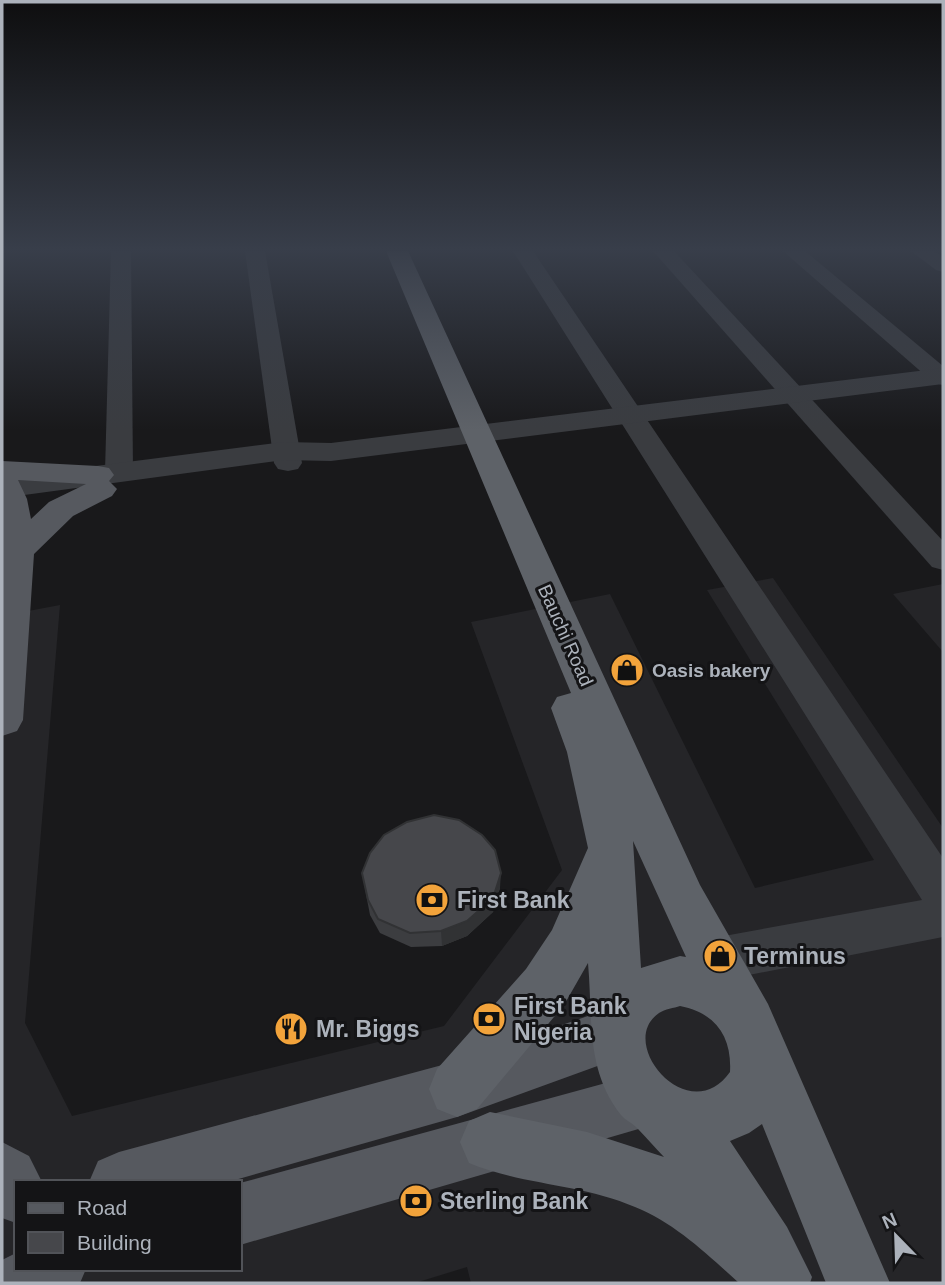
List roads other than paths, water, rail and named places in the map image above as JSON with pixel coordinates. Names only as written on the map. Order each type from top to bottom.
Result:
[{"type":"highway","name":"Bauchi Road","points":[[410,311],[655,839],[750,1030],[858,1283]]},
{"type":"highway","name":"Bauchi Road","points":[[420,311],[589,752],[611,846],[618,1028]]},
{"type":"highway","points":[[457,1089],[545,987],[571,945],[611,846]]},
{"type":"highway","points":[[654,1107],[687,1121],[712,1120],[735,1110],[746,1101],[757,1080],[750,1030],[726,998],[703,986],[680,981],[657,984],[637,994],[623,1011],[618,1028],[618,1057],[629,1081],[654,1107],[713,1167],[746,1216],[782,1280]]},
{"type":"highway","points":[[490,1142],[587,1163],[678,1196],[724,1227],[782,1280]]},
{"type":"main road","points":[[17,551],[61,509],[106,478]]},
{"type":"main road","points":[[2,720],[17,551],[5,491]]},
{"type":"main road","points":[[126,1180],[457,1089],[618,1028]]},
{"type":"main road","points":[[242,1212],[490,1142],[654,1107]]},
{"type":"main road","points":[[24,1283],[50,1271]]},
{"type":"street","points":[[106,478],[117,311]]},
{"type":"street","points":[[264,311],[286,457]]},
{"type":"street","points":[[562,311],[943,895]]},
{"type":"street","points":[[718,311],[943,560]]},
{"type":"street","points":[[865,311],[943,376]]},
{"type":"street","points":[[5,491],[943,376]]},
{"type":"street","points":[[713,960],[943,917]]},
{"type":"place","name":"Oasis bakery","points":[[627,670]]},
{"type":"place","name":"First Bank","points":[[432,900]]},
{"type":"place","name":"Terminus","points":[[720,956]]},
{"type":"place","name":"First Bank Nigeria","points":[[489,1019]]},
{"type":"place","name":"Mr. Biggs","points":[[291,1029]]},
{"type":"place","name":"Sterling Bank","points":[[416,1201]]}]
